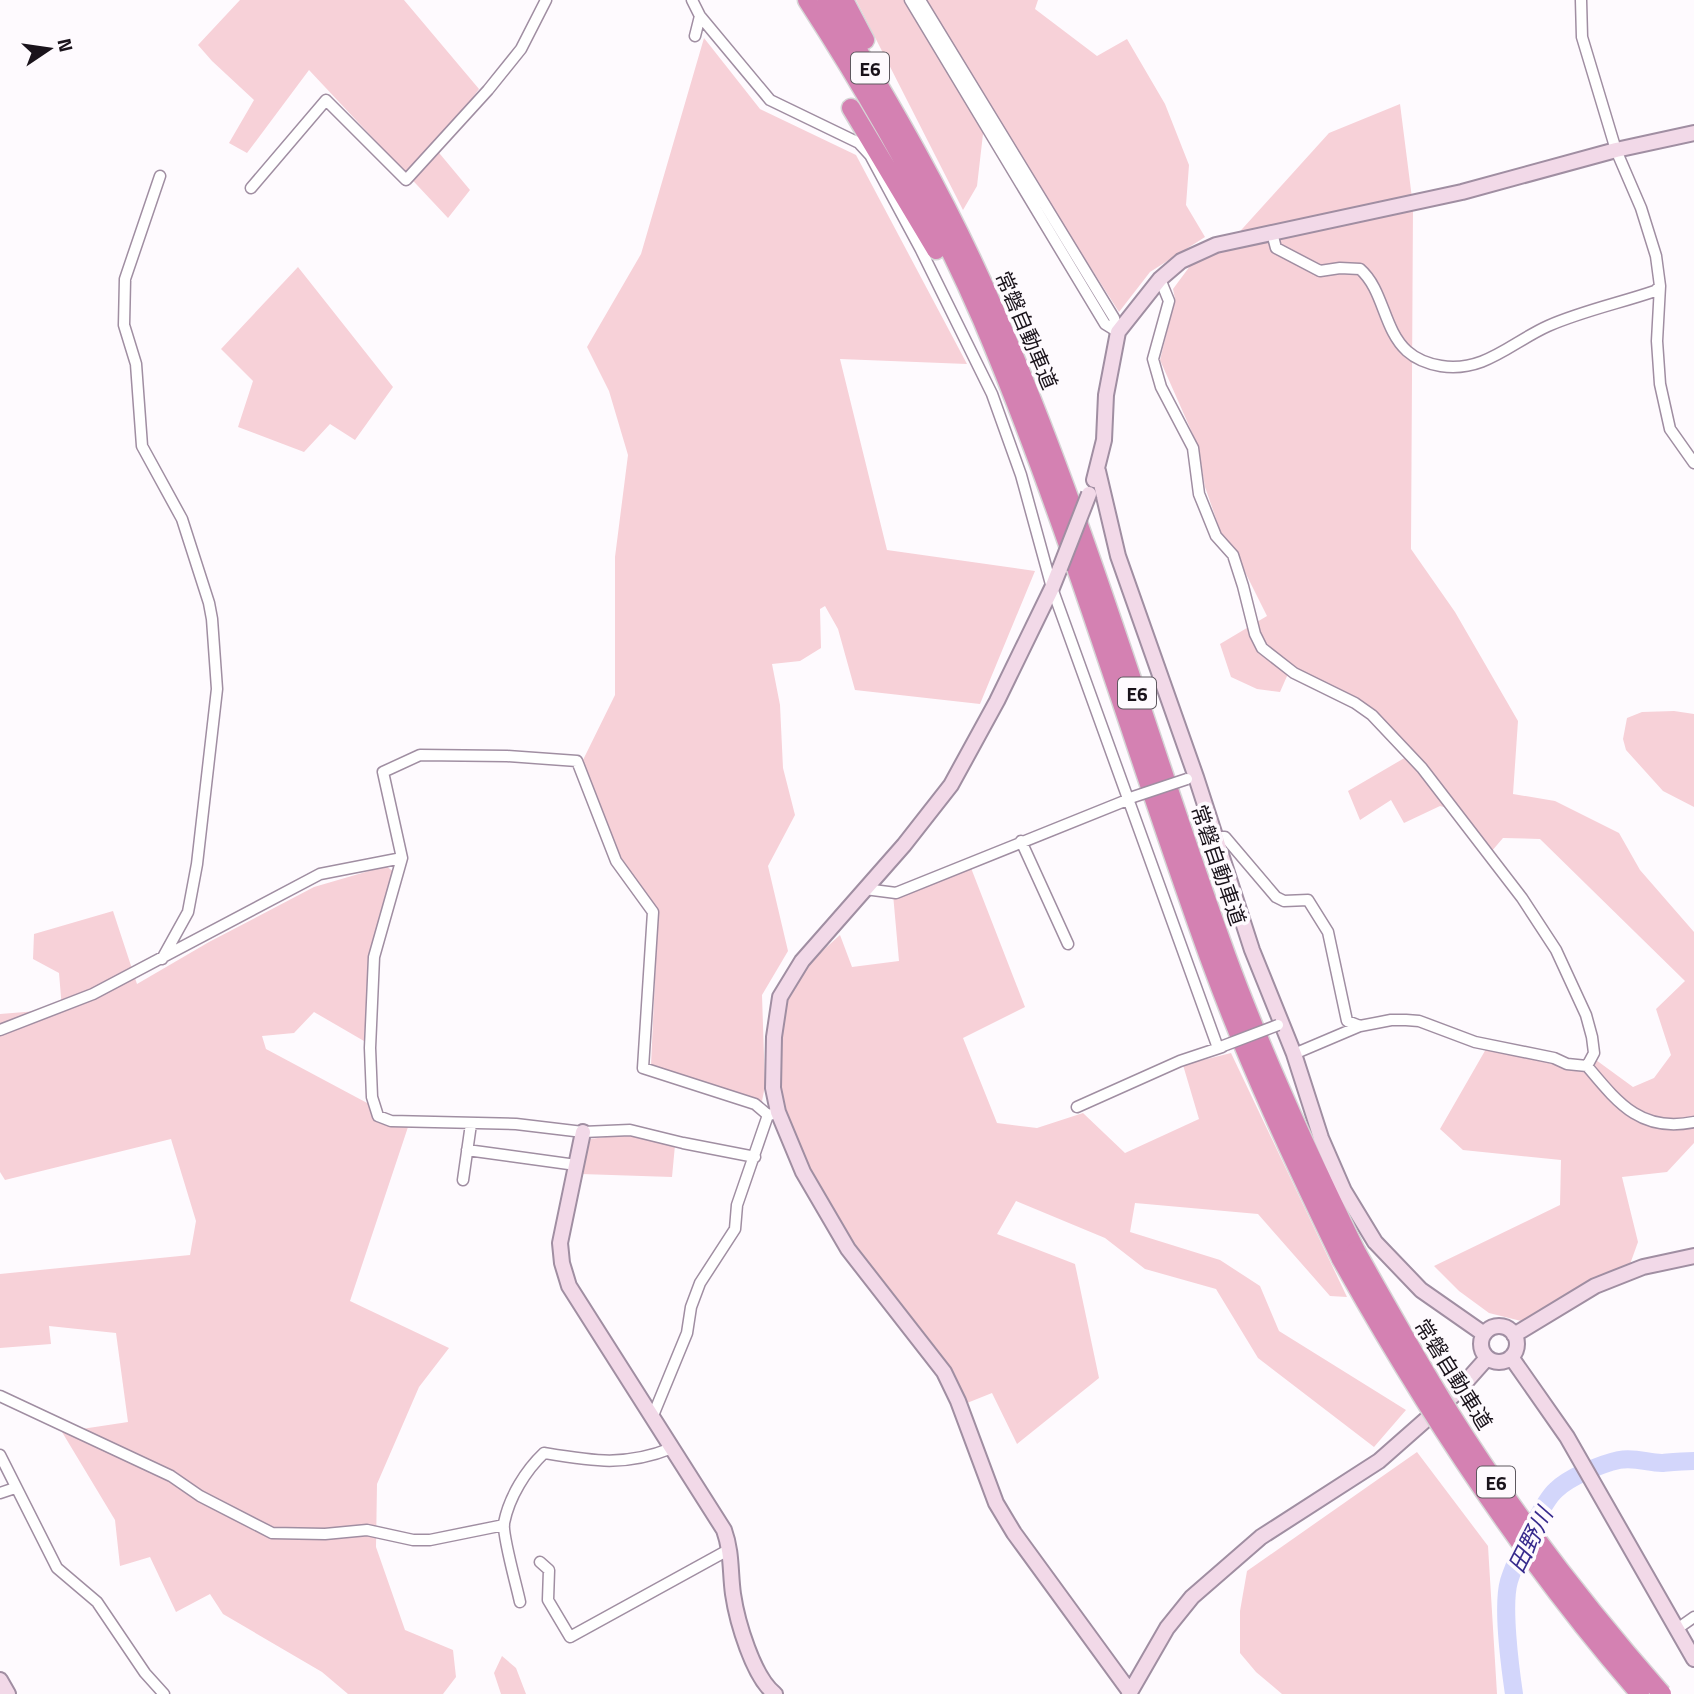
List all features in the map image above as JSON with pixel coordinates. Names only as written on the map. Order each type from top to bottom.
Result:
[{"type":"highway","name":"常磐自動車道","points":[[807,0],[897,147],[960,274],[1005,376],[1039,463],[1212,965],[1246,1054],[1294,1162],[1349,1255],[1500,1488],[1582,1598],[1662,1694]]},
{"type":"highway","name":"常磐自動車道","points":[[827,0],[910,138],[970,255],[1020,369],[1055,457],[1237,983],[1349,1255],[1398,1360],[1486,1497],[1568,1609],[1640,1694]]},
{"type":"highway","points":[[844,0],[876,62],[910,138]]},
{"type":"highway","points":[[851,108],[923,225],[1005,376]]},
{"type":"street","points":[[251,188],[327,100],[406,180],[488,90],[521,49],[547,0]]},
{"type":"street","points":[[692,0],[700,16],[769,100],[850,136],[870,155],[921,250],[992,394],[1021,475],[1052,588],[1220,1047]]},
{"type":"street","points":[[910,0],[1105,324],[1118,332]]},
{"type":"street","points":[[652,1418],[687,1333],[691,1307],[700,1283],[735,1229],[737,1205],[773,1114],[774,1037],[780,997],[802,961],[951,785],[997,701],[1052,588],[1098,471],[1104,440],[1106,395],[1118,332],[1114,318],[920,0]]},
{"type":"street","points":[[1581,0],[1582,37],[1616,150],[1652,239],[1660,286],[1657,341],[1660,384],[1670,429],[1694,463]]},
{"type":"street","points":[[695,36],[700,16]]},
{"type":"street","points":[[1118,332],[1160,279],[1181,261],[1216,245],[1462,192],[1616,150],[1694,133]]},
{"type":"street","points":[[160,176],[125,279],[124,325],[136,364],[142,446],[182,519],[209,603],[216,689],[197,864],[188,912],[162,959]]},
{"type":"street","points":[[1272,233],[1276,248],[1320,271],[1360,269],[1373,287],[1395,338],[1405,350],[1423,362],[1454,368],[1480,363],[1500,355],[1550,325],[1655,291],[1660,286]]},
{"type":"street","points":[[1160,279],[1169,301],[1153,359],[1155,368],[1161,387],[1193,448],[1199,494],[1216,536],[1233,555],[1244,586],[1255,634],[1262,648],[1294,673],[1355,703],[1372,715],[1430,779],[1522,898],[1556,950],[1586,1015],[1592,1037],[1594,1053],[1587,1066]]},
{"type":"street","points":[[1098,471],[1118,556],[1191,778],[1215,837],[1252,950],[1294,1054],[1321,1138],[1344,1191],[1376,1242],[1421,1290],[1484,1334]]},
{"type":"street","points":[[755,1157],[630,1130],[583,1132],[516,1124],[391,1121],[379,1116],[372,1097],[370,1048],[374,957],[402,858],[383,772],[420,755],[507,756],[577,761],[616,861],[653,912],[643,1068],[755,1104],[773,1114],[848,1249],[944,1372],[958,1401],[996,1503],[1014,1533],[1130,1693],[1167,1628],[1192,1597],[1261,1537],[1379,1461],[1455,1394],[1488,1358]]},
{"type":"street","points":[[865,889],[896,893],[1021,841],[1191,778]]},
{"type":"street","points":[[1215,837],[1225,837],[1276,897],[1284,901],[1308,900],[1328,932],[1347,1021],[1360,1026]]},
{"type":"street","points":[[1021,841],[1068,944]]},
{"type":"street","points":[[0,1030],[93,994],[320,874],[402,858]]},
{"type":"street","points":[[1294,1054],[1360,1026],[1391,1020],[1419,1021],[1475,1042],[1541,1055],[1567,1064],[1587,1066],[1628,1110],[1642,1119],[1658,1125],[1676,1126],[1694,1122]]},
{"type":"street","points":[[1077,1107],[1181,1061],[1280,1024]]},
{"type":"street","points":[[463,1180],[471,1124]]},
{"type":"street","points":[[583,1132],[560,1243],[562,1264],[569,1286],[716,1516],[730,1549],[733,1595],[743,1634],[760,1675],[771,1693]]},
{"type":"street","points":[[467,1150],[576,1164]]},
{"type":"street","points":[[1514,1335],[1595,1286],[1643,1267],[1694,1255]]},
{"type":"street","points":[[1502,1326],[1514,1335],[1517,1345],[1511,1357],[1502,1362],[1488,1358],[1481,1344],[1484,1334],[1492,1328],[1502,1326]]},
{"type":"street","points":[[1511,1357],[1573,1446],[1694,1659]]},
{"type":"street","points":[[0,1396],[171,1476],[200,1496],[272,1533],[325,1534],[367,1530],[413,1540],[430,1540],[504,1525]]},
{"type":"street","points":[[520,1602],[504,1525],[517,1489],[534,1462],[544,1453],[598,1462],[648,1458],[672,1448]]},
{"type":"street","points":[[0,1455],[57,1568],[97,1602],[145,1673],[164,1694]]},
{"type":"street","points":[[0,1493],[15,1488]]},
{"type":"street","points":[[540,1562],[549,1570],[548,1600],[570,1637],[730,1549]]},
{"type":"street","points":[[1677,1629],[1694,1617]]},
{"type":"street","points":[[0,1680],[8,1694]]},
{"type":"shaded area","points":[[240,0],[404,0],[479,89],[435,148],[470,190],[448,218],[309,70],[247,153],[229,143],[254,100],[198,45]]},
{"type":"shaded area","points":[[856,0],[1038,0],[1035,9],[1097,56],[1127,39],[1165,104],[1189,165],[1186,205],[1205,237],[1150,272],[1119,312],[997,121],[983,134],[977,186],[963,210]]},
{"type":"shaded area","points":[[704,38],[760,109],[856,155],[967,364],[840,359],[887,550],[1035,571],[980,704],[855,690],[838,629],[825,606],[820,609],[821,648],[800,661],[772,664],[780,705],[783,768],[795,815],[768,866],[788,951],[762,995],[765,1086],[762,1101],[651,1065],[658,912],[620,856],[583,760],[615,695],[615,557],[628,455],[609,391],[587,347],[641,254]]},
{"type":"shaded area","points":[[1400,104],[1413,206],[1411,549],[1455,612],[1518,721],[1513,794],[1555,801],[1619,833],[1640,870],[1694,932],[1694,1143],[1667,1172],[1622,1177],[1638,1242],[1629,1267],[1521,1321],[1489,1313],[1459,1291],[1434,1266],[1560,1205],[1561,1160],[1463,1150],[1440,1129],[1486,1049],[1516,1053],[1582,1069],[1596,1060],[1633,1087],[1654,1078],[1671,1055],[1656,1009],[1685,981],[1540,839],[1503,838],[1491,852],[1462,812],[1440,806],[1404,823],[1391,800],[1360,820],[1348,791],[1413,753],[1386,722],[1366,705],[1291,667],[1280,692],[1257,689],[1231,677],[1220,644],[1267,616],[1237,556],[1221,533],[1205,487],[1198,446],[1160,360],[1175,299],[1173,289],[1190,266],[1224,249],[1329,133]]},
{"type":"shaded area","points":[[298,267],[393,387],[355,440],[330,424],[304,452],[238,427],[253,381],[221,349]]},
{"type":"shaded area","points":[[1674,711],[1694,714],[1694,807],[1663,791],[1626,750],[1623,739],[1627,718],[1642,712]]},
{"type":"shaded area","points":[[386,866],[394,872],[370,956],[364,1041],[314,1012],[294,1033],[262,1036],[266,1049],[369,1104],[376,1121],[408,1127],[350,1301],[449,1348],[419,1387],[377,1484],[376,1547],[405,1630],[453,1650],[456,1677],[443,1694],[348,1694],[322,1672],[223,1614],[210,1594],[176,1612],[150,1557],[120,1566],[115,1520],[62,1432],[128,1422],[116,1333],[49,1326],[51,1344],[0,1348],[0,1274],[190,1255],[196,1221],[171,1139],[5,1180],[0,1172],[0,1014],[62,1009],[59,973],[33,959],[34,934],[113,911],[137,984],[209,942],[314,887]]},
{"type":"shaded area","points":[[971,868],[1025,1007],[963,1038],[997,1123],[1037,1128],[1083,1113],[1125,1153],[1199,1119],[1183,1065],[1231,1053],[1347,1297],[1330,1296],[1258,1214],[1135,1203],[1130,1232],[1220,1260],[1260,1286],[1279,1331],[1406,1410],[1374,1447],[1258,1358],[1216,1289],[1145,1269],[1105,1238],[1016,1201],[997,1234],[1075,1264],[1099,1378],[1017,1444],[992,1393],[967,1403],[947,1368],[853,1246],[806,1170],[783,1110],[778,1086],[780,1038],[787,999],[809,963],[840,935],[852,967],[899,961],[893,894],[938,875]]},
{"type":"shaded area","points":[[630,1134],[675,1145],[672,1177],[581,1174],[590,1139]]},
{"type":"shaded area","points":[[1417,1452],[1488,1546],[1497,1694],[1282,1694],[1256,1672],[1240,1653],[1240,1611],[1247,1571]]},
{"type":"shaded area","points":[[502,1656],[516,1668],[526,1694],[501,1694],[494,1673]]},
{"type":"waterway","name":"田野川","points":[[1514,1694],[1507,1636],[1506,1605],[1509,1581],[1523,1547],[1550,1497],[1562,1485],[1577,1476],[1619,1460],[1662,1463],[1694,1461]]}]
